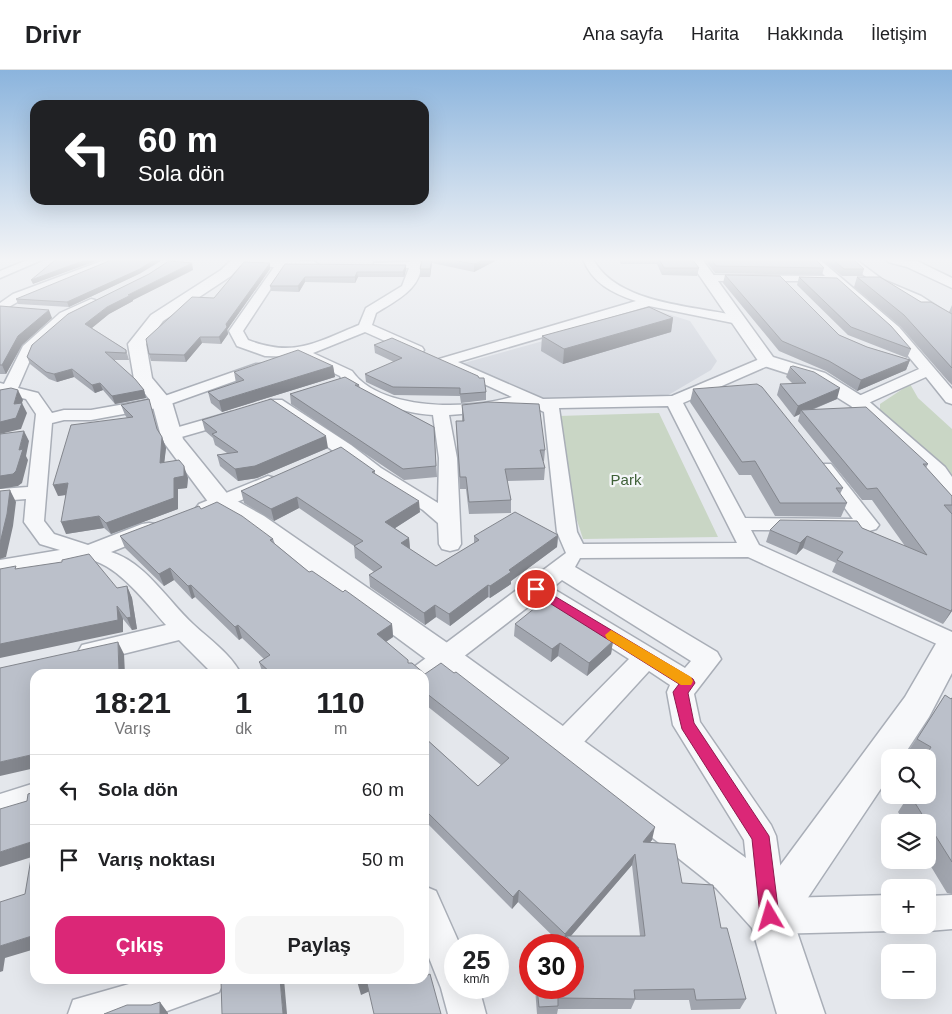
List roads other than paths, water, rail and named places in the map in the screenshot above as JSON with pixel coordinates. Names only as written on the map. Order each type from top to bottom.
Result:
[{"type":"street","points":[[92,303],[65,316],[28,349],[5,388],[32,396],[44,414],[37,429],[37,492],[34,522],[48,539],[87,553],[111,559],[138,580],[184,630],[211,654],[224,669]]},
{"type":"street","points":[[180,303],[157,318],[137,344],[143,379],[162,402],[171,435],[221,502],[255,521],[434,665],[563,745],[731,873],[770,916],[881,913]]},
{"type":"street","points":[[255,303],[236,331],[242,344],[265,352],[301,353],[347,374],[348,379],[361,388],[409,408],[440,410],[534,401],[674,401],[767,362],[818,377],[858,402],[937,472],[952,494]]},
{"type":"street","points":[[365,327],[370,311],[383,303]]},
{"type":"street","points":[[444,362],[643,303]]},
{"type":"street","points":[[660,303],[738,320]]},
{"type":"street","points":[[726,303],[767,362]]},
{"type":"street","points":[[864,303],[894,330],[952,399]]},
{"type":"street","points":[[923,303],[952,322]]},
{"type":"street","points":[[0,309],[18,310]]},
{"type":"street","points":[[54,312],[72,313]]},
{"type":"street","points":[[37,429],[64,415],[90,415],[162,402],[301,353],[365,327],[552,410],[569,560]]},
{"type":"street","points":[[902,363],[927,371]]},
{"type":"street","points":[[858,402],[927,371]]},
{"type":"street","points":[[732,376],[749,386]]},
{"type":"street","points":[[330,385],[348,379]]},
{"type":"street","points":[[171,435],[294,397]]},
{"type":"street","points":[[674,401],[751,550]]},
{"type":"street","points":[[262,408],[345,449],[374,472],[430,506],[448,521]]},
{"type":"street","points":[[440,410],[448,458],[450,544]]},
{"type":"street","points":[[328,457],[345,449]]},
{"type":"street","points":[[738,524],[869,525],[814,456]]},
{"type":"street","points":[[0,567],[87,553],[221,502],[283,476]]},
{"type":"street","points":[[0,496],[37,492]]},
{"type":"street","points":[[434,665],[536,589],[569,560],[751,550],[952,643],[918,707],[770,916]]},
{"type":"street","points":[[569,560],[708,659],[680,692],[687,725],[760,836],[770,916],[801,1014]]},
{"type":"street","points":[[536,589],[688,683]]},
{"type":"street","points":[[73,656],[184,630]]},
{"type":"street","points":[[563,745],[646,657]]},
{"type":"street","points":[[0,808],[30,799]]},
{"type":"street","points":[[936,913],[952,912]]},
{"type":"street","points":[[429,915],[444,950]]},
{"type":"street","points":[[87,1014],[148,989],[177,984]]},
{"type":"street","points":[[463,999],[468,1014]]},
{"type":"park label","name":"Park","points":[[626,479]]}]
